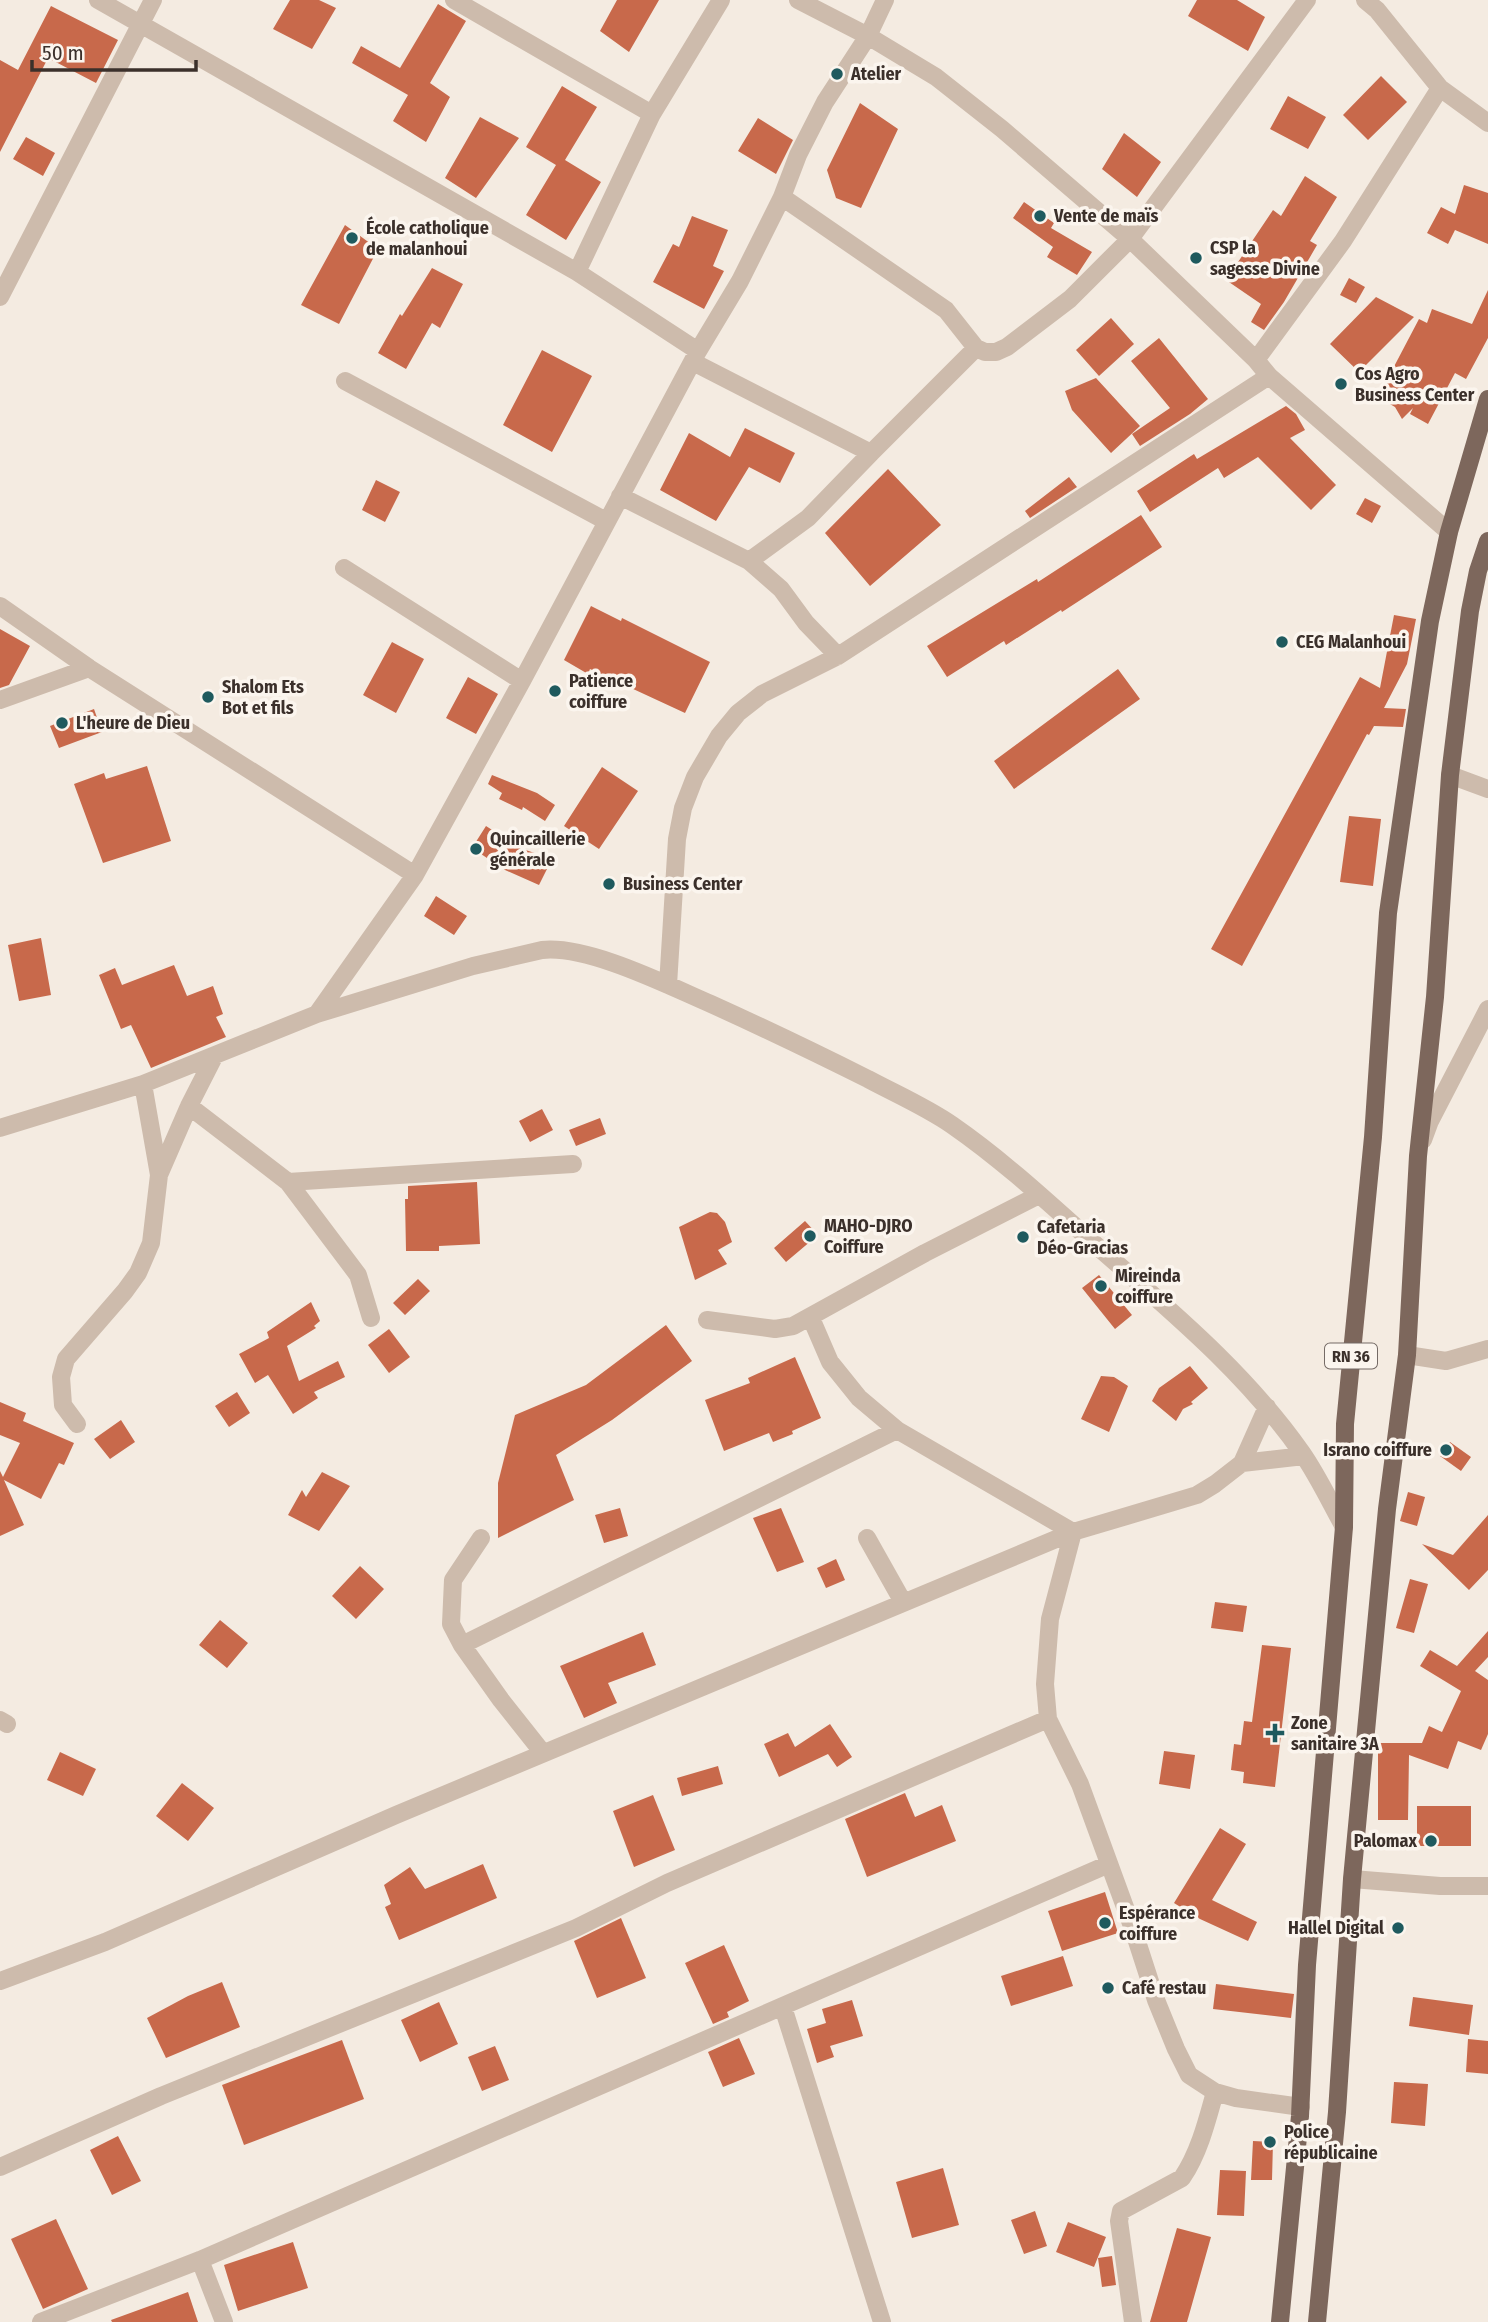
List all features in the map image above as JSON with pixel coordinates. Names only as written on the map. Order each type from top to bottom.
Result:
[{"type":"main road","name":"RN 36","points":[[1280,2322],[1301,2107],[1307,1965],[1344,1527],[1345,1424],[1373,1137],[1388,914],[1430,621],[1449,532],[1488,399]]},
{"type":"main road","points":[[1317,2322],[1338,2112],[1352,1879],[1387,1509],[1407,1355],[1418,1156],[1435,997],[1450,775],[1470,611],[1478,570],[1488,541]]},
{"type":"street","points":[[98,0],[576,272],[696,357],[871,453]]},
{"type":"street","points":[[0,297],[153,0]]},
{"type":"street","points":[[454,0],[652,114]]},
{"type":"street","points":[[576,272],[652,114],[720,0]]},
{"type":"street","points":[[798,0],[867,36],[936,77],[1130,239],[1256,360],[1269,376],[1449,532]]},
{"type":"street","points":[[317,1014],[415,875],[606,521],[740,281],[782,197],[797,155],[825,102],[867,36],[885,0]]},
{"type":"street","points":[[782,197],[946,310],[976,348],[985,352],[996,352],[1007,347],[1070,299],[1130,239],[1307,0]]},
{"type":"street","points":[[1365,0],[1377,10],[1440,88],[1488,123]]},
{"type":"street","points":[[1256,360],[1343,241],[1440,88]]},
{"type":"street","points":[[749,561],[808,518],[976,348]]},
{"type":"street","points":[[668,985],[677,839],[683,808],[695,777],[719,736],[738,713],[762,694],[838,656],[1269,376]]},
{"type":"street","points":[[345,381],[606,521]]},
{"type":"street","points":[[620,496],[749,561],[781,589],[806,623],[838,656]]},
{"type":"street","points":[[344,568],[522,681]]},
{"type":"street","points":[[0,606],[89,668],[415,875]]},
{"type":"street","points":[[0,700],[89,668]]},
{"type":"street","points":[[1450,775],[1488,789]]},
{"type":"street","points":[[0,1128],[143,1084],[317,1014],[473,967],[551,949],[579,952],[668,985],[765,1028],[918,1105],[951,1125],[1039,1195],[1201,1337],[1267,1407],[1304,1456],[1344,1527]]},
{"type":"street","points":[[1418,1156],[1430,1121],[1488,1009]]},
{"type":"street","points":[[77,1423],[64,1405],[61,1377],[66,1359],[138,1273],[150,1243],[159,1175],[215,1055]]},
{"type":"street","points":[[143,1084],[159,1175]]},
{"type":"street","points":[[189,1106],[288,1182],[358,1275],[371,1318]]},
{"type":"street","points":[[288,1182],[573,1164]]},
{"type":"street","points":[[707,1320],[775,1329],[793,1326],[925,1253],[1039,1195]]},
{"type":"street","points":[[811,1318],[830,1362],[859,1398],[897,1430],[1073,1532]]},
{"type":"street","points":[[1407,1355],[1446,1362],[1488,1349]]},
{"type":"street","points":[[1242,1463],[1267,1407]]},
{"type":"street","points":[[462,1645],[897,1430]]},
{"type":"street","points":[[0,1981],[104,1942],[542,1753],[1073,1532],[1196,1495],[1242,1463],[1304,1456]]},
{"type":"street","points":[[1073,1532],[1049,1619],[1045,1684],[1048,1719],[1080,1784],[1156,2000],[1189,2075],[1214,2092],[1255,2102],[1301,2107]]},
{"type":"street","points":[[481,1538],[453,1580],[451,1623],[462,1645],[542,1753]]},
{"type":"street","points":[[867,1538],[902,1602]]},
{"type":"street","points":[[0,2167],[161,2096],[576,1928],[667,1883],[1048,1719]]},
{"type":"street","points":[[41,2322],[200,2260],[1109,1864]]},
{"type":"street","points":[[1352,1879],[1440,1886],[1488,1886]]},
{"type":"street","points":[[783,2007],[882,2322]]},
{"type":"street","points":[[1133,2322],[1119,2221],[1121,2211],[1182,2178],[1206,2125],[1214,2092]]},
{"type":"street","points":[[200,2260],[224,2322]]},
{"type":"building","points":[[290,0],[319,0],[336,8],[312,49],[273,29]]},
{"type":"building","points":[[617,0],[659,0],[629,52],[600,31]]},
{"type":"building","points":[[1197,0],[1237,0],[1265,17],[1248,51],[1188,16]]},
{"type":"building","points":[[438,4],[466,21],[430,83],[450,97],[426,142],[393,121],[408,95],[352,63],[361,46],[400,68]]},
{"type":"building","points":[[51,6],[118,40],[96,83],[48,58],[0,152],[0,60],[18,70]]},
{"type":"building","points":[[1381,76],[1407,102],[1368,140],[1343,115]]},
{"type":"building","points":[[562,86],[597,107],[565,160],[601,182],[566,240],[526,215],[556,165],[526,147]]},
{"type":"building","points":[[1288,96],[1326,117],[1308,149],[1270,129]]},
{"type":"building","points":[[860,103],[898,129],[861,208],[836,198],[827,170]]},
{"type":"building","points":[[480,117],[519,138],[476,198],[445,178]]},
{"type":"building","points":[[758,118],[793,140],[776,174],[738,151]]},
{"type":"building","points":[[1124,133],[1161,162],[1137,197],[1102,169]]},
{"type":"building","points":[[26,137],[55,153],[43,176],[13,159]]},
{"type":"building","points":[[1305,176],[1337,197],[1310,241],[1317,245],[1284,302],[1264,330],[1251,322],[1261,304],[1226,280],[1273,210],[1281,216]]},
{"type":"building","points":[[1464,185],[1488,193],[1488,244],[1455,230],[1448,244],[1427,233],[1441,207],[1455,214]]},
{"type":"building","points":[[1024,202],[1054,223],[1051,228],[1092,252],[1077,275],[1047,257],[1053,247],[1013,218]]},
{"type":"building","points":[[692,216],[728,230],[713,266],[724,271],[704,309],[653,282],[673,244],[679,247]]},
{"type":"building","points":[[345,225],[378,249],[339,324],[301,305]]},
{"type":"building","points":[[432,268],[463,284],[440,328],[432,323],[406,369],[378,353],[400,314],[402,316]]},
{"type":"building","points":[[1349,278],[1365,287],[1356,303],[1340,295]]},
{"type":"building","points":[[1488,290],[1488,338],[1466,379],[1455,373],[1428,424],[1410,414],[1413,408],[1402,419],[1395,407],[1378,397],[1419,319],[1427,323],[1432,309],[1472,324]]},
{"type":"building","points":[[1376,297],[1414,317],[1359,372],[1330,344]]},
{"type":"building","points":[[1111,318],[1134,344],[1099,376],[1076,350]]},
{"type":"building","points":[[1159,338],[1208,399],[1190,414],[1140,446],[1132,434],[1170,408],[1131,361]]},
{"type":"building","points":[[542,350],[592,376],[552,452],[503,425]]},
{"type":"building","points":[[1096,378],[1140,426],[1111,453],[1072,410],[1065,391]]},
{"type":"building","points":[[1286,406],[1296,414],[1305,430],[1290,438],[1336,485],[1311,510],[1258,457],[1224,478],[1218,468],[1150,512],[1137,491],[1194,454],[1197,459]]},
{"type":"building","points":[[745,428],[795,453],[780,483],[749,467],[716,521],[660,490],[689,433],[730,457]]},
{"type":"building","points":[[888,469],[941,525],[870,586],[825,533]]},
{"type":"building","points":[[1069,477],[1077,487],[1030,518],[1025,511]]},
{"type":"building","points":[[376,480],[400,492],[385,522],[362,510]]},
{"type":"building","points":[[1365,498],[1381,506],[1372,523],[1356,514]]},
{"type":"building","points":[[1141,515],[1162,547],[1062,612],[1061,610],[1006,645],[1004,641],[947,677],[927,646],[1037,579],[1038,582]]},
{"type":"building","points":[[591,606],[621,621],[622,618],[710,662],[685,713],[590,669],[588,674],[564,660]]},
{"type":"building","points":[[1394,615],[1416,619],[1407,664],[1384,708],[1406,709],[1403,727],[1374,726],[1369,735],[1367,734],[1242,966],[1211,949],[1360,677],[1380,688]]},
{"type":"building","points":[[0,629],[30,646],[9,685],[0,688]]},
{"type":"building","points":[[392,642],[424,659],[396,713],[363,695]]},
{"type":"building","points":[[1118,669],[1140,699],[1014,789],[994,761]]},
{"type":"building","points":[[468,677],[498,694],[476,734],[446,718]]},
{"type":"building","points":[[94,709],[102,732],[59,748],[50,726]]},
{"type":"building","points":[[147,766],[171,841],[103,863],[74,784],[104,773],[106,779]]},
{"type":"building","points":[[602,767],[638,791],[599,849],[564,826]]},
{"type":"building","points":[[492,775],[537,793],[555,805],[545,821],[523,807],[522,810],[499,799],[502,793],[488,784]]},
{"type":"building","points":[[1349,816],[1381,819],[1373,886],[1340,882]]},
{"type":"building","points":[[486,826],[520,848],[552,859],[539,885],[505,870],[472,848]]},
{"type":"building","points":[[436,896],[467,916],[454,935],[424,916]]},
{"type":"building","points":[[41,938],[51,995],[19,1001],[8,945]]},
{"type":"building","points":[[174,965],[187,996],[213,986],[223,1014],[216,1017],[226,1037],[151,1068],[131,1025],[121,1029],[99,975],[115,968],[122,985]]},
{"type":"building","points":[[542,1109],[553,1130],[530,1142],[519,1121]]},
{"type":"building","points":[[600,1118],[606,1134],[576,1146],[569,1130]]},
{"type":"building","points":[[477,1182],[480,1244],[439,1246],[439,1251],[406,1251],[405,1199],[408,1199],[408,1186]]},
{"type":"building","points":[[710,1212],[717,1213],[725,1222],[732,1242],[718,1250],[727,1264],[695,1280],[679,1227]]},
{"type":"building","points":[[805,1221],[818,1235],[786,1262],[774,1248]]},
{"type":"building","points":[[1099,1275],[1132,1315],[1115,1329],[1082,1288]]},
{"type":"building","points":[[418,1279],[430,1291],[405,1315],[393,1303]]},
{"type":"building","points":[[311,1302],[320,1321],[314,1326],[316,1328],[287,1346],[299,1381],[338,1361],[345,1377],[314,1392],[318,1398],[293,1414],[268,1375],[255,1383],[239,1354],[269,1338],[267,1332]]},
{"type":"building","points":[[666,1325],[692,1361],[612,1420],[556,1455],[574,1500],[498,1538],[498,1483],[515,1415],[586,1385]]},
{"type":"building","points":[[389,1329],[410,1357],[389,1373],[368,1345]]},
{"type":"building","points":[[795,1357],[821,1418],[773,1442],[769,1433],[724,1451],[705,1400],[750,1383],[748,1378]]},
{"type":"building","points":[[1190,1366],[1208,1388],[1191,1402],[1193,1404],[1183,1409],[1176,1421],[1152,1401],[1159,1388]]},
{"type":"building","points":[[1101,1376],[1114,1377],[1128,1386],[1109,1432],[1081,1419]]},
{"type":"building","points":[[237,1392],[250,1413],[229,1427],[215,1406]]},
{"type":"building","points":[[0,1402],[26,1413],[23,1421],[74,1443],[64,1465],[59,1463],[41,1499],[4,1480],[24,1525],[0,1536],[0,1471],[3,1477],[20,1443],[0,1435]]},
{"type":"building","points":[[121,1420],[135,1442],[110,1459],[94,1439]]},
{"type":"building","points":[[1450,1442],[1471,1457],[1461,1471],[1440,1456]]},
{"type":"building","points":[[322,1472],[350,1486],[319,1531],[288,1515],[302,1490],[306,1497]]},
{"type":"building","points":[[1408,1492],[1425,1497],[1417,1526],[1400,1521]]},
{"type":"building","points":[[620,1508],[628,1536],[604,1543],[595,1515]]},
{"type":"building","points":[[781,1508],[804,1562],[777,1572],[753,1518]]},
{"type":"building","points":[[1488,1515],[1488,1570],[1469,1590],[1422,1544],[1453,1555]]},
{"type":"building","points":[[836,1559],[845,1580],[826,1588],[817,1568]]},
{"type":"building","points":[[360,1566],[384,1589],[356,1619],[332,1596]]},
{"type":"building","points":[[1410,1579],[1428,1584],[1414,1633],[1396,1628]]},
{"type":"building","points":[[1215,1602],[1247,1606],[1243,1632],[1211,1628]]},
{"type":"building","points":[[220,1620],[248,1643],[227,1668],[199,1645]]},
{"type":"building","points":[[1488,1631],[1488,1657],[1475,1671],[1488,1680],[1488,1734],[1481,1750],[1458,1741],[1448,1769],[1409,1755],[1408,1820],[1378,1820],[1378,1743],[1422,1743],[1429,1726],[1442,1732],[1461,1691],[1420,1666],[1430,1650],[1457,1666]]},
{"type":"building","points":[[643,1632],[656,1665],[608,1683],[617,1703],[584,1718],[560,1666]]},
{"type":"building","points":[[1262,1645],[1291,1648],[1275,1787],[1243,1783],[1244,1772],[1231,1770],[1234,1744],[1241,1745],[1244,1721],[1252,1722]]},
{"type":"building","points":[[830,1724],[852,1757],[837,1767],[828,1754],[779,1777],[764,1744],[788,1733],[795,1747]]},
{"type":"building","points":[[1164,1751],[1195,1755],[1190,1789],[1159,1784]]},
{"type":"building","points":[[60,1752],[96,1769],[83,1796],[47,1780]]},
{"type":"building","points":[[718,1766],[723,1784],[682,1796],[677,1778]]},
{"type":"building","points":[[182,1783],[214,1808],[188,1841],[156,1816]]},
{"type":"building","points":[[905,1793],[915,1817],[942,1805],[956,1841],[867,1877],[845,1819]]},
{"type":"building","points":[[653,1795],[675,1850],[634,1867],[613,1811]]},
{"type":"building","points":[[1417,1806],[1471,1806],[1471,1846],[1417,1846]]},
{"type":"building","points":[[1220,1828],[1246,1844],[1212,1900],[1257,1922],[1248,1941],[1200,1919],[1174,1903]]},
{"type":"building","points":[[483,1864],[497,1898],[399,1940],[385,1907],[391,1904],[384,1885],[410,1867],[425,1889]]},
{"type":"building","points":[[1105,1892],[1118,1933],[1062,1951],[1048,1911]]},
{"type":"building","points":[[621,1918],[646,1978],[597,1998],[574,1941]]},
{"type":"building","points":[[724,1945],[749,2001],[727,2012],[729,2017],[713,2024],[685,1963]]},
{"type":"building","points":[[1063,1956],[1073,1986],[1011,2006],[1001,1976]]},
{"type":"building","points":[[222,1982],[240,2027],[166,2058],[147,2018]]},
{"type":"building","points":[[1216,1984],[1294,1994],[1291,2018],[1213,2009]]},
{"type":"building","points":[[1413,1997],[1473,2005],[1469,2035],[1409,2026]]},
{"type":"building","points":[[852,2000],[863,2036],[830,2046],[834,2057],[817,2063],[807,2029],[826,2023],[822,2009]]},
{"type":"building","points":[[439,2002],[458,2044],[420,2062],[401,2020]]},
{"type":"building","points":[[739,2038],[755,2074],[723,2087],[708,2052]]},
{"type":"building","points":[[1468,2039],[1488,2041],[1488,2074],[1466,2072]]},
{"type":"building","points":[[342,2040],[364,2099],[244,2145],[222,2085]]},
{"type":"building","points":[[495,2046],[509,2080],[482,2091],[468,2057]]},
{"type":"building","points":[[1394,2082],[1428,2084],[1425,2126],[1391,2123]]},
{"type":"building","points":[[118,2136],[141,2181],[112,2195],[90,2150]]},
{"type":"building","points":[[1253,2141],[1273,2142],[1272,2180],[1251,2180]]},
{"type":"building","points":[[943,2168],[959,2225],[912,2238],[896,2182]]},
{"type":"building","points":[[1220,2170],[1246,2171],[1244,2216],[1217,2215]]},
{"type":"building","points":[[1035,2211],[1047,2246],[1024,2254],[1011,2220]]},
{"type":"building","points":[[56,2219],[88,2289],[43,2309],[11,2239]]},
{"type":"building","points":[[1068,2222],[1106,2237],[1094,2267],[1056,2252]]},
{"type":"building","points":[[1177,2228],[1211,2237],[1187,2322],[1150,2322]]},
{"type":"building","points":[[293,2242],[308,2288],[238,2311],[224,2265]]},
{"type":"building","points":[[1112,2256],[1116,2285],[1102,2287],[1098,2258]]},
{"type":"building","points":[[188,2292],[198,2322],[111,2320]]},
{"type":"place","name":"Atelier","points":[[837,74]]},
{"type":"place","name":"Vente de maïs","points":[[1040,216]]},
{"type":"place","name":"École catholique de malanhoui","points":[[352,238]]},
{"type":"place","name":"CSP la sagesse Divine","points":[[1196,258]]},
{"type":"place","name":"Cos Agro Business Center","points":[[1341,384]]},
{"type":"place","name":"CEG Malanhoui","points":[[1282,642]]},
{"type":"place","name":"Patience coiffure","points":[[555,691]]},
{"type":"place","name":"Shalom Ets Bot et fils","points":[[208,697]]},
{"type":"place","name":"L'heure de Dieu","points":[[62,723]]},
{"type":"place","name":"Quincaillerie générale","points":[[476,849]]},
{"type":"place","name":"Business Center","points":[[609,884]]},
{"type":"place","name":"MAHO-DJRO Coiffure","points":[[810,1236]]},
{"type":"place","name":"Cafetaria Déo-Gracias","points":[[1023,1237]]},
{"type":"place","name":"Mireinda coiffure","points":[[1101,1286]]},
{"type":"place","name":"Israno coiffure","points":[[1446,1450]]},
{"type":"place","name":"Zone sanitaire 3A","points":[[1275,1733]]},
{"type":"place","name":"Palomax","points":[[1431,1841]]},
{"type":"place","name":"Espérance coiffure","points":[[1105,1923]]},
{"type":"place","name":"Hallel Digital","points":[[1398,1928]]},
{"type":"place","name":"Café restau","points":[[1108,1988]]},
{"type":"place","name":"Police républicaine","points":[[1270,2142]]}]
